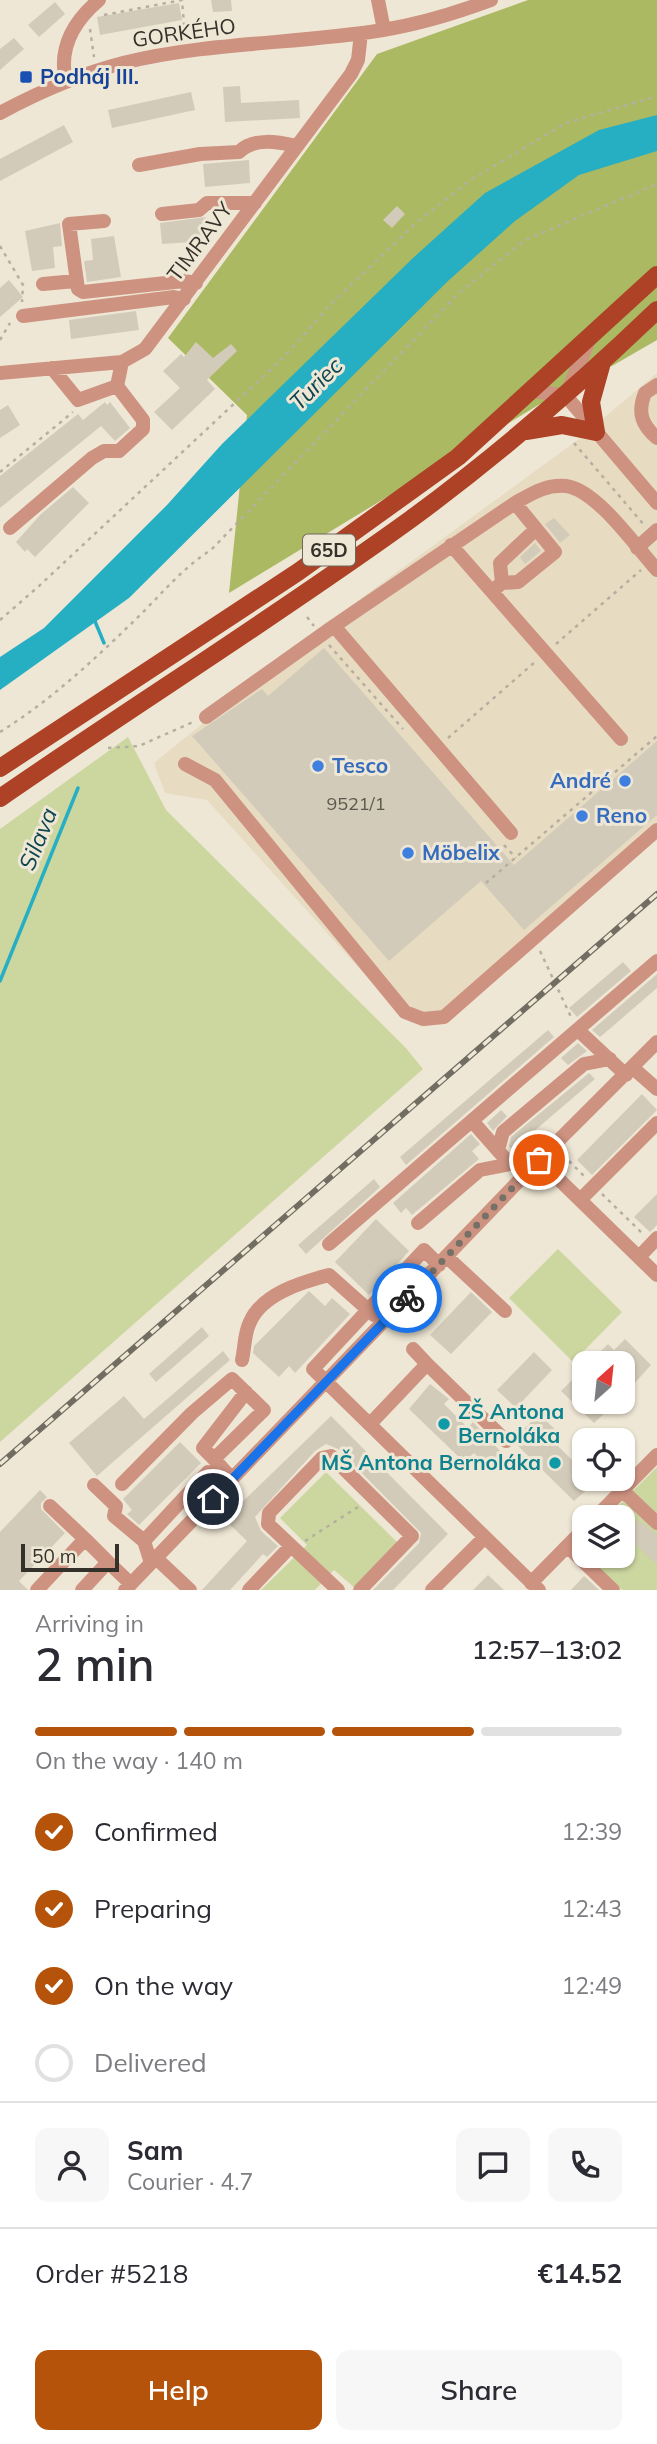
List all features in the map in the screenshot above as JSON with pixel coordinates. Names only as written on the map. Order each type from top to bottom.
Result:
[{"type":"main road","name":"65D","points":[[0,768],[372,520],[458,457],[534,391],[657,275]]},
{"type":"main road","name":"65D","points":[[0,798],[319,584],[412,518],[566,396],[657,310]]},
{"type":"main road","points":[[523,431],[540,431],[562,425],[596,432],[591,402],[602,363]]},
{"type":"street","points":[[378,0],[384,30]]},
{"type":"street","name":"GORKÉHO","points":[[0,113],[66,82],[124,63],[183,52],[384,30],[454,13],[491,0]]},
{"type":"street","points":[[66,82],[62,65],[71,34],[79,17],[100,8]]},
{"type":"street","name":"TIMRAVY","points":[[122,362],[145,349],[351,74],[358,60],[361,33]]},
{"type":"street","points":[[139,165],[200,154],[239,152],[247,144],[277,142],[297,146]]},
{"type":"street","points":[[162,214],[199,210],[207,202],[255,203]]},
{"type":"street","points":[[104,221],[69,224],[78,289],[83,292],[184,281],[196,283]]},
{"type":"street","points":[[43,284],[75,281]]},
{"type":"street","points":[[17,316],[174,297],[184,299]]},
{"type":"street","points":[[566,396],[589,340]]},
{"type":"street","points":[[0,373],[122,362],[117,386],[143,420],[143,429],[119,452],[104,451],[92,458],[10,528]]},
{"type":"street","points":[[52,368],[78,400],[117,386]]},
{"type":"street","points":[[657,385],[645,393],[640,414],[642,423],[657,438]]},
{"type":"street","points":[[534,391],[566,396],[657,503]]},
{"type":"street","points":[[205,717],[451,545],[537,490],[556,486],[573,488],[593,499],[657,570]]},
{"type":"street","points":[[497,587],[518,582],[555,552],[515,503]]},
{"type":"street","points":[[637,548],[655,532]]},
{"type":"street","points":[[497,587],[500,563],[542,537]]},
{"type":"street","points":[[451,545],[497,587],[621,738]]},
{"type":"street","points":[[334,626],[511,833]]},
{"type":"street","points":[[185,764],[215,780],[405,1012],[423,1019],[444,1017],[657,830]]},
{"type":"street","points":[[329,1244],[657,961]]},
{"type":"street","points":[[579,1031],[610,1059],[657,1089]]},
{"type":"street","points":[[50,1506],[108,1562],[128,1587],[539,1160],[657,1042]]},
{"type":"street","points":[[498,1150],[503,1132],[584,1064],[610,1059]]},
{"type":"street","points":[[473,1122],[524,1176]]},
{"type":"street","points":[[580,1200],[657,1122]]},
{"type":"street","points":[[539,1160],[657,1275]]},
{"type":"street","points":[[418,1223],[480,1170],[510,1164]]},
{"type":"street","points":[[639,1257],[654,1240]]},
{"type":"street","points":[[505,1311],[443,1261],[424,1251],[313,1369],[535,1586],[572,1541]]},
{"type":"street","points":[[242,1360],[251,1318],[274,1297],[297,1283],[329,1275],[383,1324]]},
{"type":"street","points":[[413,1349],[506,1441]]},
{"type":"street","points":[[370,1424],[427,1364]]},
{"type":"street","points":[[122,1484],[192,1413],[232,1379],[264,1410],[144,1541]]},
{"type":"street","points":[[232,1479],[211,1466],[203,1448],[246,1392]]},
{"type":"street","points":[[635,1477],[657,1455]]},
{"type":"street","points":[[338,1590],[268,1524],[269,1513],[322,1458],[331,1456],[412,1536],[360,1590]]},
{"type":"street","points":[[94,1485],[116,1506],[114,1516],[144,1541],[153,1561],[190,1590]]},
{"type":"street","points":[[608,1505],[621,1491]]},
{"type":"street","points":[[623,1491],[657,1523]]},
{"type":"street","points":[[432,1590],[485,1537]]},
{"type":"street","points":[[37,1590],[85,1539]]},
{"type":"street","points":[[567,1546],[613,1590]]},
{"type":"street","points":[[249,1590],[292,1547]]},
{"type":"street","points":[[82,1590],[108,1562]]},
{"type":"path","points":[[100,8],[182,0],[185,37]]},
{"type":"path","points":[[88,18],[94,57]]},
{"type":"path","points":[[0,620],[40,586],[283,358],[331,304],[417,222],[472,179],[566,123],[657,96]]},
{"type":"path","points":[[0,732],[25,717],[92,660],[191,562],[211,550],[461,291],[525,240],[657,184]]},
{"type":"path","points":[[0,246],[23,285],[24,298],[17,316],[0,340]]},
{"type":"path","points":[[0,472],[73,414],[78,400]]},
{"type":"path","points":[[567,435],[655,532]]},
{"type":"path","points":[[108,748],[139,746],[205,717]]},
{"type":"path","points":[[486,883],[657,736]]},
{"type":"path","points":[[548,963],[564,1005],[579,1031]]},
{"type":"path","points":[[569,1161],[654,1240]]},
{"type":"path","points":[[292,1547],[372,1497]]},
{"type":"shaded area","points":[[657,373],[657,837],[446,1023],[423,1027],[402,1016],[207,800],[165,793],[154,763],[323,626],[579,439]]},
{"type":"green space","points":[[528,0],[657,0],[657,340],[553,400],[540,404],[229,593],[247,415],[168,338],[377,54]]},
{"type":"green space","points":[[128,737],[166,810],[405,1047],[423,1069],[0,1442],[0,829]]},
{"type":"green space","points":[[558,1249],[622,1312],[584,1351],[572,1351],[572,1361],[509,1298]]},
{"type":"green space","points":[[657,1467],[657,1590],[622,1590],[599,1568],[635,1568],[635,1505],[619,1505]]},
{"type":"green space","points":[[326,1472],[399,1544],[355,1588],[334,1570],[315,1590],[261,1590],[307,1545],[280,1518]]},
{"type":"water","name":"Turiec","points":[[657,115],[657,151],[579,175],[515,221],[448,281],[129,598],[0,690],[0,657],[44,628],[167,505],[222,444],[413,258],[485,193],[599,130]]},
{"type":"building","points":[[211,0],[231,0],[232,11],[213,12]]},
{"type":"building","points":[[55,2],[65,14],[39,37],[28,25]]},
{"type":"building","points":[[179,3],[182,20],[100,35],[97,17]]},
{"type":"building","points":[[14,38],[24,49],[0,70],[0,49]]},
{"type":"building","points":[[240,86],[241,103],[299,100],[300,118],[225,122],[223,87]]},
{"type":"building","points":[[191,92],[195,110],[112,128],[108,110]]},
{"type":"building","points":[[64,125],[73,142],[0,181],[0,159]]},
{"type":"building","points":[[249,160],[250,183],[205,187],[203,164]]},
{"type":"building","points":[[397,206],[405,214],[392,228],[383,220]]},
{"type":"building","points":[[206,217],[207,241],[162,244],[160,223]]},
{"type":"building","points":[[60,223],[62,246],[53,247],[55,268],[32,271],[25,231]]},
{"type":"building","points":[[114,236],[121,277],[87,282],[84,261],[93,260],[91,239]]},
{"type":"building","points":[[9,280],[23,297],[0,317],[0,288]]},
{"type":"building","points":[[136,311],[139,330],[71,339],[69,320]]},
{"type":"building","points":[[196,342],[213,358],[231,344],[237,351],[207,380],[215,389],[172,430],[154,412],[180,388],[163,371],[181,354],[184,357]]},
{"type":"building","points":[[105,402],[107,405],[110,402],[130,428],[115,441],[101,426],[0,508],[0,476],[78,414],[83,420]]},
{"type":"building","points":[[8,405],[20,425],[0,438],[0,410]]},
{"type":"building","points":[[73,487],[89,503],[35,557],[27,549],[25,552],[16,542],[40,515]]},
{"type":"building","points":[[554,518],[570,535],[560,543],[545,524]]},
{"type":"building","points":[[535,543],[541,551],[525,564],[520,557]]},
{"type":"building","points":[[324,648],[514,865],[657,741],[657,815],[524,930],[481,881],[389,961],[192,736],[262,689],[268,696]]},
{"type":"building","points":[[623,962],[631,971],[577,1017],[569,1008]]},
{"type":"building","points":[[657,974],[657,988],[606,1032],[600,1037],[592,1030]]},
{"type":"building","points":[[548,1030],[554,1037],[406,1165],[400,1157]]},
{"type":"building","points":[[578,1043],[587,1051],[568,1065],[561,1058]]},
{"type":"building","points":[[589,1073],[595,1079],[512,1150],[509,1146],[511,1137]]},
{"type":"building","points":[[642,1094],[657,1110],[592,1175],[577,1160]]},
{"type":"building","points":[[501,1110],[507,1116],[493,1131],[487,1123]]},
{"type":"building","points":[[471,1134],[480,1144],[472,1151],[479,1159],[412,1215],[406,1208],[401,1213],[393,1203]]},
{"type":"building","points":[[374,1179],[380,1187],[306,1254],[298,1245]]},
{"type":"building","points":[[657,1194],[657,1225],[650,1232],[634,1217]]},
{"type":"building","points":[[376,1219],[409,1251],[369,1295],[335,1262]]},
{"type":"building","points":[[309,1291],[325,1306],[332,1298],[350,1314],[295,1373],[289,1366],[279,1377],[253,1353],[254,1346]]},
{"type":"building","points":[[471,1292],[492,1312],[451,1354],[430,1335]]},
{"type":"building","points":[[202,1327],[209,1336],[156,1382],[149,1374]]},
{"type":"building","points":[[625,1339],[651,1365],[635,1383],[635,1351],[601,1351],[608,1344],[614,1350]]},
{"type":"building","points":[[223,1351],[230,1360],[97,1476],[69,1443],[124,1396],[144,1419]]},
{"type":"building","points":[[534,1352],[552,1370],[516,1408],[497,1390]]},
{"type":"building","points":[[572,1380],[572,1402],[561,1391]]},
{"type":"building","name":"ZŠ Antona Bernoláka","points":[[430,1384],[449,1399],[444,1404],[468,1428],[473,1422],[505,1456],[491,1470],[474,1453],[464,1462],[409,1409]]},
{"type":"building","name":"MŠ Antona Bernoláka","points":[[539,1414],[561,1435],[554,1442],[572,1460],[572,1491],[585,1491],[574,1501],[515,1443],[515,1438]]},
{"type":"building","points":[[585,1414],[604,1414],[594,1423]]},
{"type":"building","points":[[331,1416],[448,1534],[393,1590],[373,1590],[419,1543],[421,1533],[338,1449],[326,1444],[315,1451],[255,1517],[261,1531],[278,1546],[267,1557],[263,1554],[230,1590],[202,1590],[247,1541],[227,1522],[235,1513],[233,1511]]},
{"type":"building","points":[[180,1442],[201,1463],[139,1525],[127,1514],[132,1510],[123,1499]]},
{"type":"building","points":[[40,1490],[47,1497],[41,1503],[41,1509],[65,1533],[19,1581],[28,1590],[0,1590],[0,1532]]},
{"type":"building","points":[[639,1520],[657,1535],[657,1565],[635,1544],[635,1524]]},
{"type":"building","points":[[488,1575],[504,1590],[473,1590]]},
{"type":"building","points":[[584,1576],[599,1590],[571,1590]]},
{"type":"waterway","name":"Silava","points":[[94,619],[104,643]]},
{"type":"waterway","name":"Silava","points":[[0,981],[78,788]]},
{"type":"railway","points":[[0,1464],[657,894]]},
{"type":"way so far","points":[[407,1298],[539,1160]]},
{"type":"place","name":"Podháj III.","points":[[26,77]]},
{"type":"place","name":"Tesco","points":[[318,766]]},
{"type":"place","name":"André","points":[[625,781]]},
{"type":"place","name":"Reno","points":[[582,816]]},
{"type":"place","name":"Möbelix","points":[[408,853]]},
{"type":"place","name":"ZŠ Antona Bernoláka","points":[[444,1424]]},
{"type":"place","name":"MŠ Antona Bernoláka","points":[[555,1463]]},
{"type":"route","points":[[213,1499],[407,1298]]}]
